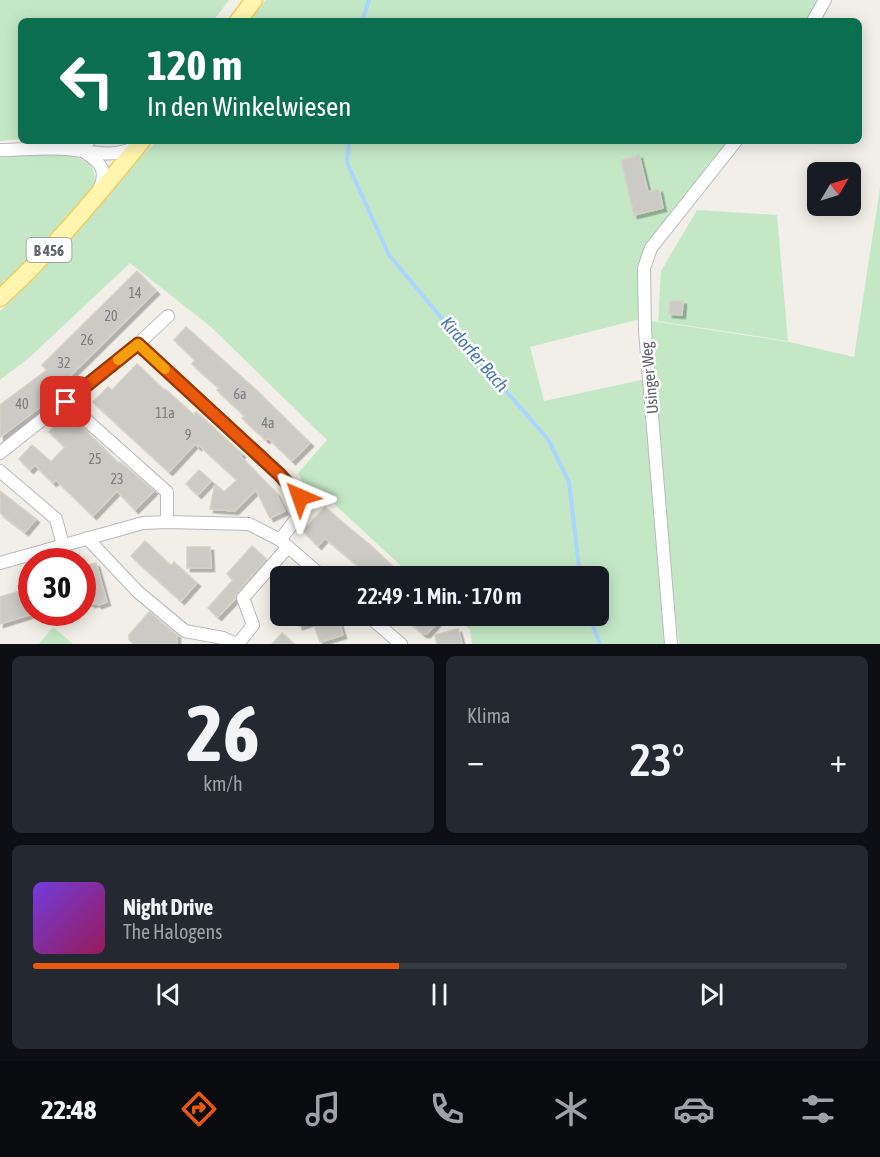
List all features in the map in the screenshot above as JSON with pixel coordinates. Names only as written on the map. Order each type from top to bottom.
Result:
[{"type":"main road","points":[[240,18],[254,0]]},
{"type":"main road","name":"B 456","points":[[0,298],[23,277],[96,198],[140,144]]},
{"type":"street","points":[[815,18],[825,0]]},
{"type":"street","points":[[0,150],[87,147],[94,153],[122,152],[138,144]]},
{"type":"street","name":"Usinger Weg","points":[[671,644],[646,338],[644,268],[651,248],[734,144]]},
{"type":"street","points":[[87,147],[103,170],[104,179],[96,198]]},
{"type":"street","points":[[0,453],[138,344],[168,316]]},
{"type":"street","points":[[87,538],[138,592],[185,631],[223,638],[237,644],[253,626],[243,598],[284,543],[300,514],[300,497],[280,475],[138,344]]},
{"type":"street","points":[[66,402],[167,492],[168,522]]},
{"type":"street","points":[[0,471],[56,519],[63,545]]},
{"type":"street","points":[[0,563],[143,523],[168,522],[249,524],[284,543],[310,566]]},
{"type":"street","points":[[380,626],[400,644]]},
{"type":"green space","points":[[0,0],[229,0],[215,18],[18,18],[18,139],[0,141]]},
{"type":"green space","points":[[266,0],[819,0],[809,18],[251,18]]},
{"type":"green space","points":[[154,144],[729,144],[651,242],[637,266],[640,319],[789,342],[854,357],[880,188],[880,644],[679,644],[648,396],[666,644],[472,644],[470,630],[466,626],[609,626],[609,566],[401,566],[331,501],[312,500],[298,473],[327,440],[211,327],[130,263],[30,357],[0,380],[0,311],[61,250]],"holes":[[[640,319],[646,379],[544,401],[530,347]]]},
{"type":"green space","points":[[67,155],[81,159],[90,165],[93,169],[95,189],[0,287],[0,156]]},
{"type":"green space","points":[[697,210],[777,215],[788,341],[658,321],[661,271]]},
{"type":"green space","points":[[53,627],[73,644],[39,644]]},
{"type":"building","points":[[639,155],[648,192],[659,189],[663,208],[634,215],[621,160]]},
{"type":"building","points":[[137,271],[156,291],[53,393],[55,396],[0,437],[0,405],[47,370],[42,365]]},
{"type":"building","points":[[670,301],[683,301],[682,315],[669,314]]},
{"type":"building","points":[[186,327],[255,389],[310,443],[292,461],[242,418],[245,416],[192,364],[195,360],[174,340]]},
{"type":"building","points":[[137,364],[164,390],[194,415],[196,412],[242,454],[240,456],[276,493],[285,511],[270,518],[256,490],[235,511],[210,509],[215,484],[224,492],[237,480],[199,445],[198,447],[195,444],[169,472],[93,402],[108,387],[112,390]]},
{"type":"building","points":[[66,413],[119,464],[120,462],[154,491],[135,510],[117,491],[93,516],[56,480],[53,483],[35,465],[30,470],[19,459],[32,445],[51,462],[65,447],[49,432]]},
{"type":"building","points":[[199,470],[211,481],[198,495],[186,484]]},
{"type":"building","points":[[0,491],[36,519],[25,532],[0,513]]},
{"type":"building","points":[[325,507],[392,566],[359,566],[325,538],[318,546],[303,531]]},
{"type":"building","points":[[145,541],[171,566],[174,562],[197,583],[181,601],[131,556]]},
{"type":"building","points":[[252,546],[266,559],[218,617],[208,608],[233,580],[227,574]]},
{"type":"building","points":[[187,547],[210,547],[211,568],[187,568]]},
{"type":"building","points":[[96,563],[107,602],[98,605]]},
{"type":"building","points":[[18,592],[18,618],[0,624],[0,597]]},
{"type":"building","points":[[149,612],[177,635],[177,644],[134,644],[129,640],[129,635]]},
{"type":"building","points":[[314,626],[340,626],[343,635],[320,642]]},
{"type":"building","points":[[414,626],[434,626],[427,634],[423,634]]},
{"type":"building","points":[[458,629],[462,644],[437,644],[435,635]]},
{"type":"building","points":[[282,633],[294,644],[272,644]]},
{"type":"waterway","name":"Kirdorfer Bach","points":[[363,18],[369,0]]},
{"type":"waterway","name":"Kirdorfer Bach","points":[[349,144],[347,162],[389,255],[548,439],[569,482],[579,566]]},
{"type":"waterway","name":"Kirdorfer Bach","points":[[593,626],[600,644]]},
{"type":"slow traffic","points":[[118,360],[138,344],[165,369]]},
{"type":"route","points":[[66,402],[138,344],[280,475],[300,497]]}]
